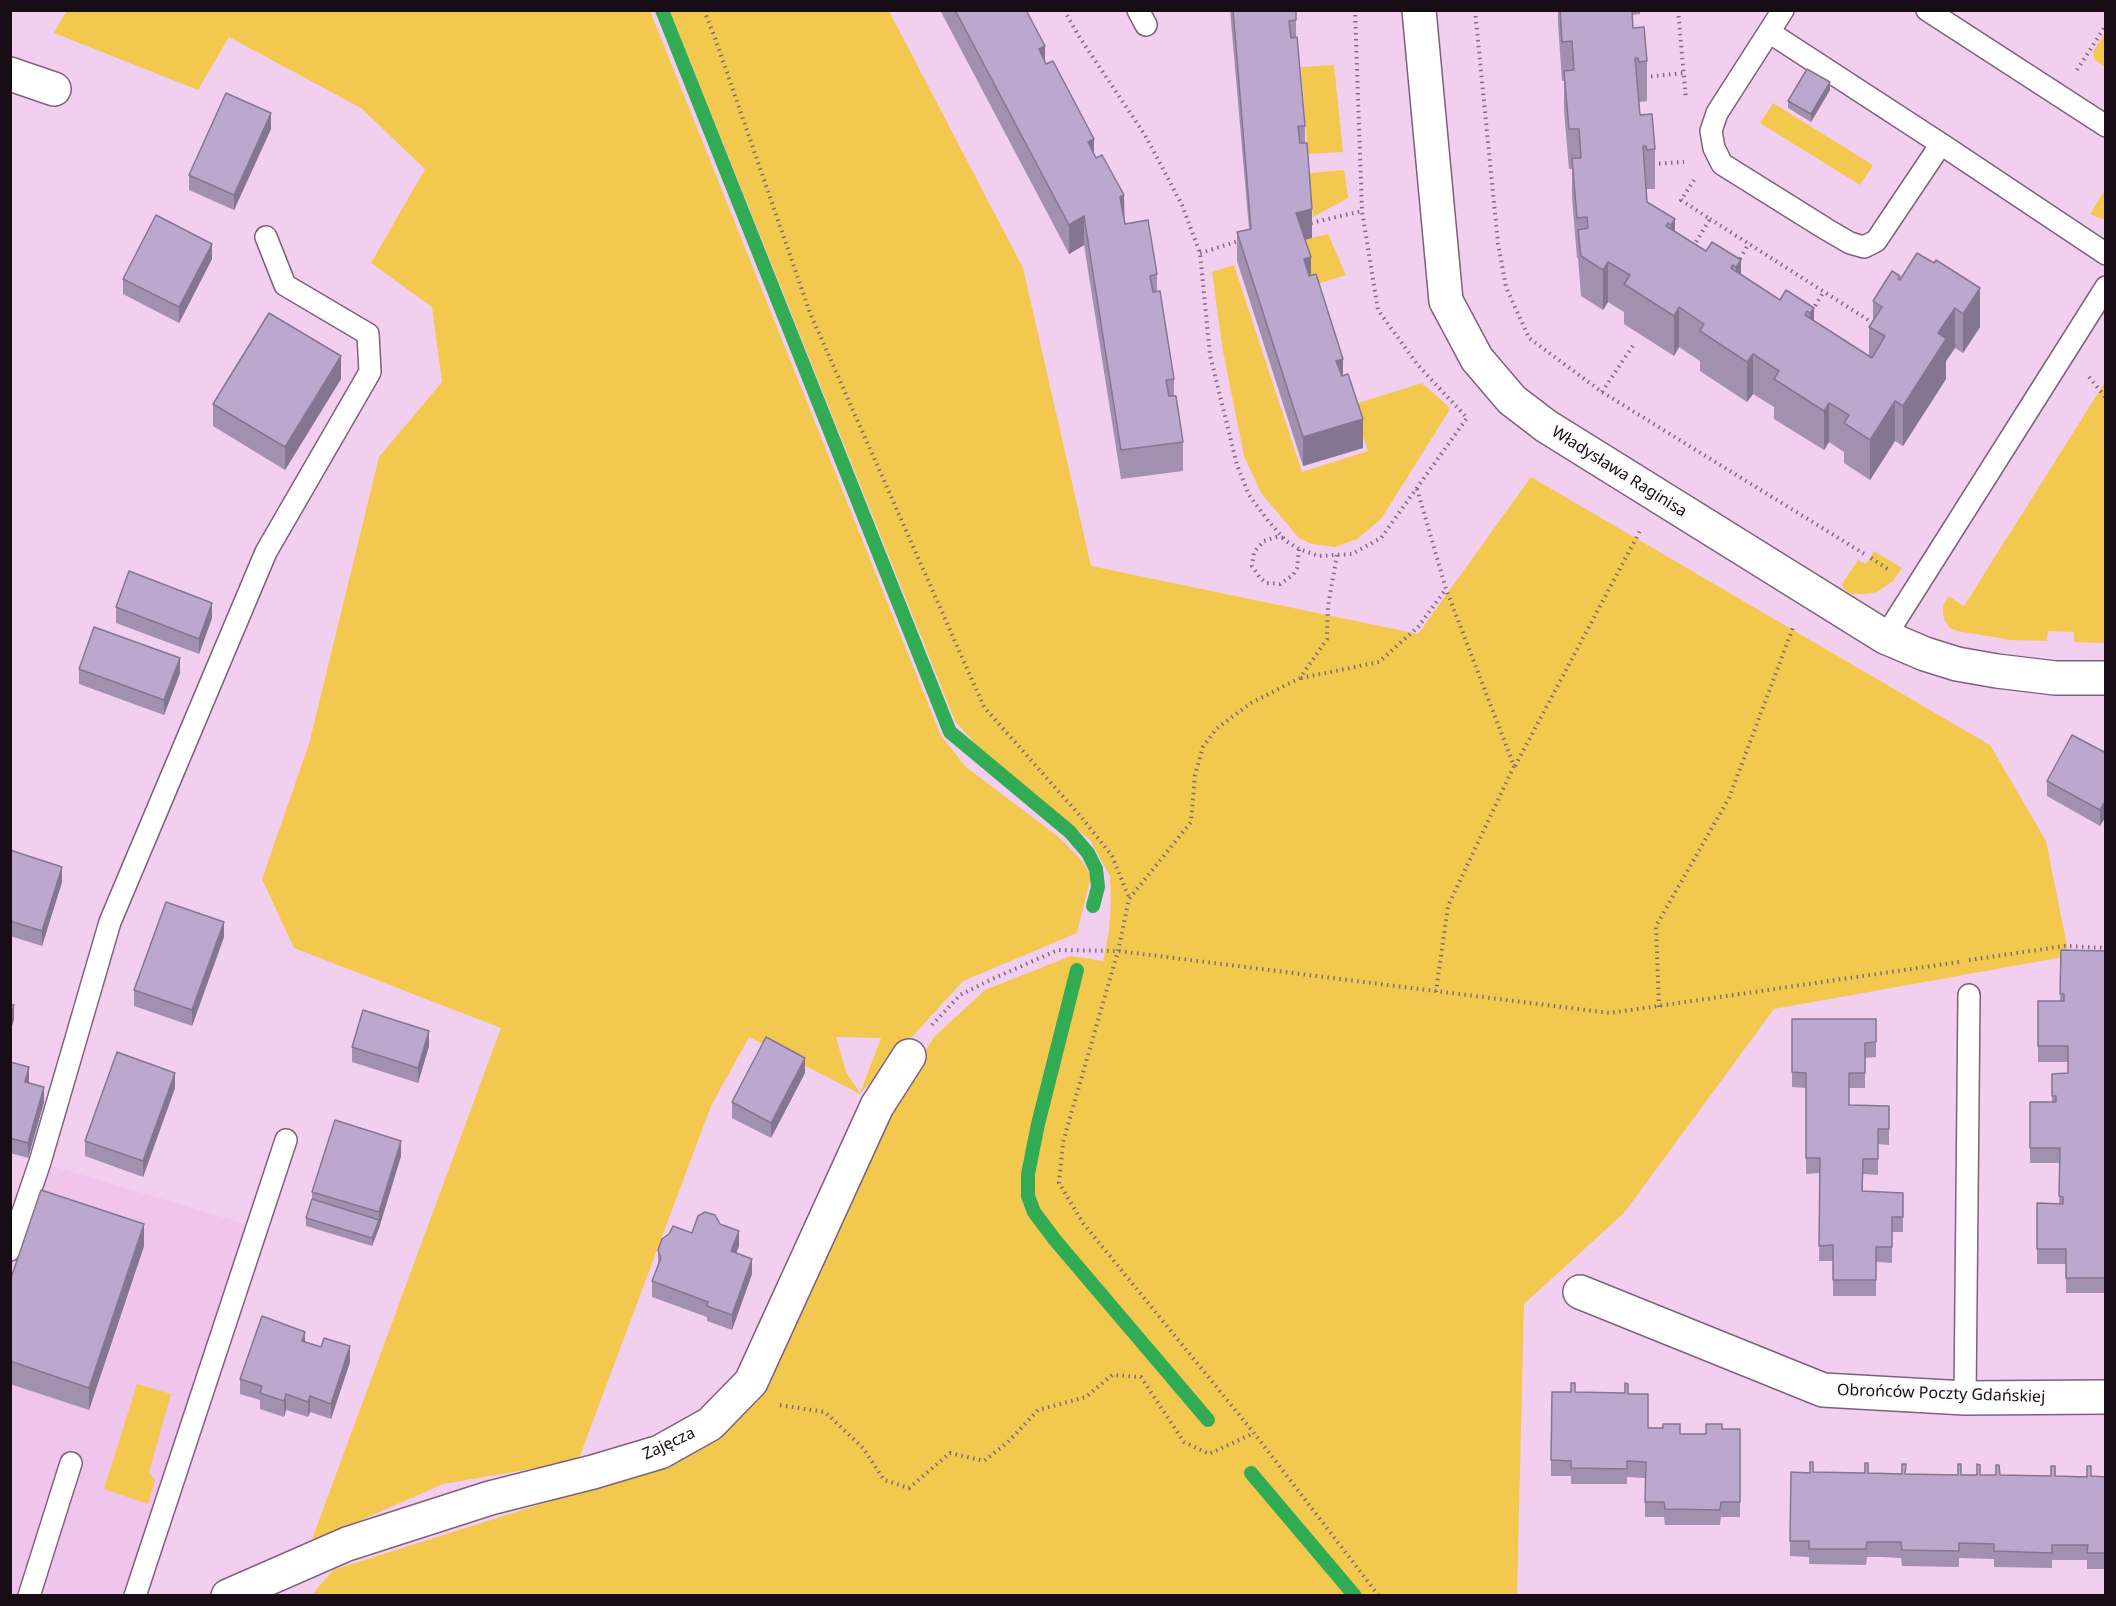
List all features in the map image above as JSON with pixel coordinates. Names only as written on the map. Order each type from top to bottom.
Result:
[{"type":"street","name":"Władysława Raginisa","points":[[1419,10],[1446,301],[1477,359],[1512,400],[1546,426],[1885,637],[1925,654],[1957,664],[2055,678],[2106,678]]},
{"type":"street","points":[[10,74],[54,89]]},
{"type":"street","name":"Zajęcza","points":[[228,1596],[347,1544],[490,1498],[593,1472],[660,1452],[710,1424],[751,1382],[877,1106],[909,1056]]},
{"type":"street","name":"Obrońców Poczty Gdańskiej","points":[[1580,1292],[1823,1390],[1965,1398],[2106,1397]]},
{"type":"lane","points":[[1783,10],[1717,113],[1711,131],[1713,148],[1722,164],[1826,229],[1864,248],[1876,241],[1941,144]]},
{"type":"lane","points":[[1927,10],[2106,126]]},
{"type":"lane","points":[[1769,32],[2106,254]]},
{"type":"lane","points":[[10,1250],[40,1162],[110,922],[267,552],[370,372],[368,334],[285,285],[266,237]]},
{"type":"lane","points":[[1885,637],[2106,287]]},
{"type":"lane","points":[[1965,1398],[1969,995]]},
{"type":"lane","points":[[135,1596],[286,1140]]},
{"type":"lane","points":[[29,1596],[71,1463]]},
{"type":"path","points":[[704,10],[716,38],[810,313],[984,707],[1082,818],[1112,856],[1129,899]]},
{"type":"path","points":[[1064,10],[1144,135],[1182,205],[1200,253],[1210,355],[1237,465],[1249,495],[1283,538],[1299,549],[1319,556],[1352,554],[1381,538],[1467,418],[1417,364],[1378,310],[1362,211],[1354,10]]},
{"type":"path","points":[[1475,10],[1498,244],[1506,287],[1529,338],[1602,392],[1897,575]]},
{"type":"path","points":[[1678,10],[1686,104]]},
{"type":"path","points":[[2061,97],[2106,25]]},
{"type":"path","points":[[1645,76],[1684,73]]},
{"type":"path","points":[[1653,164],[1694,161]]},
{"type":"path","points":[[1697,174],[1681,200],[1881,328]]},
{"type":"path","points":[[1311,223],[1362,211]]},
{"type":"path","points":[[1692,248],[1710,219]]},
{"type":"path","points":[[1200,253],[1249,238]]},
{"type":"path","points":[[1733,270],[1749,243]]},
{"type":"path","points":[[1807,318],[1824,291]]},
{"type":"path","points":[[1602,392],[1634,344]]},
{"type":"path","points":[[1416,488],[1446,589],[1514,766]]},
{"type":"path","points":[[1436,992],[1448,906],[1514,766],[1646,520]]},
{"type":"path","points":[[1283,538],[1277,537],[1264,541],[1254,552],[1252,566],[1260,578],[1266,582],[1280,584],[1293,575],[1297,568],[1299,549]]},
{"type":"path","points":[[1300,678],[1327,639],[1328,606],[1337,555]]},
{"type":"path","points":[[1379,1596],[1254,1433],[1083,1224],[1059,1183],[1063,1142],[1118,951],[1129,899],[1191,822],[1195,775],[1203,747],[1216,729],[1251,703],[1300,678],[1379,663],[1418,627],[1446,589]]},
{"type":"path","points":[[1659,1007],[1656,926],[1729,798],[1798,615]]},
{"type":"path","points":[[909,1056],[922,1037],[960,995],[1058,950],[1118,951],[1610,1013],[2065,946],[2106,948]]},
{"type":"path","points":[[1988,958],[1989,964]]},
{"type":"path","points":[[729,1404],[779,1405],[825,1412],[863,1448],[884,1480],[909,1488],[950,1453],[984,1461],[1008,1442],[1038,1410],[1086,1397],[1112,1375],[1141,1377],[1184,1442],[1209,1454],[1254,1433]]},
{"type":"shaded area","points":[[67,10],[650,11],[941,736],[966,767],[1060,838],[1082,861],[1091,876],[1077,933],[963,981],[860,1094],[749,1037],[711,1106],[578,1461],[443,1484],[311,1542],[501,1028],[294,948],[262,879],[309,744],[379,457],[442,382],[432,307],[371,263],[425,169],[361,108],[229,37],[198,90],[54,33]],"holes":[[[836,1037],[881,1038],[860,1093],[846,1072]]]},
{"type":"shaded area","points":[[670,11],[889,11],[1023,268],[1091,566],[1418,634],[1531,477],[1990,745],[2046,841],[2069,956],[1774,1009],[1624,1213],[1524,1304],[1517,1595],[311,1596],[333,1570],[686,1458],[758,1401],[888,1111],[934,1037],[985,990],[1071,956],[1103,961],[1109,931],[1110,876],[1090,840],[977,746],[955,721]]},
{"type":"shaded area","points":[[2105,33],[2105,67],[2094,59],[2093,52]]},
{"type":"shaded area","points":[[1334,65],[1343,152],[1308,154],[1301,67]]},
{"type":"shaded area","points":[[1773,103],[1873,165],[1860,185],[1760,123]]},
{"type":"shaded area","points":[[1344,170],[1348,198],[1313,217],[1309,173]]},
{"type":"shaded area","points":[[2105,190],[2105,219],[2102,219],[2090,214]]},
{"type":"shaded area","points":[[1328,234],[1346,275],[1311,286],[1296,242]]},
{"type":"shaded area","points":[[1234,265],[1302,472],[1368,451],[1352,405],[1422,383],[1448,406],[1449,411],[1381,519],[1357,539],[1335,547],[1312,544],[1299,538],[1261,493],[1244,456],[1223,351],[1212,272]]},
{"type":"shaded area","points":[[2105,382],[2105,643],[2074,642],[2074,632],[2048,631],[2047,641],[2011,640],[1950,628],[1943,614],[1943,606],[1948,596],[1964,606]]},
{"type":"shaded area","points":[[1874,551],[1902,568],[1893,581],[1877,592],[1865,594],[1852,594],[1844,589],[1843,582],[1858,560],[1866,564]]},
{"type":"shaded area","points":[[29,1159],[269,1231],[141,1595],[11,1595],[10,1211]]},
{"type":"shaded area","points":[[137,1384],[171,1394],[149,1472],[155,1481],[148,1504],[104,1489]]},
{"type":"building","points":[[955,10],[1026,10],[1045,46],[1039,49],[1046,64],[1053,61],[1094,139],[1088,142],[1096,158],[1102,155],[1124,195],[1120,197],[1125,224],[1148,220],[1157,274],[1150,276],[1153,292],[1160,291],[1174,379],[1166,380],[1169,396],[1176,396],[1183,442],[1121,450],[1084,216],[1069,225]]},
{"type":"building","points":[[1233,10],[1296,10],[1296,20],[1289,21],[1291,38],[1297,37],[1305,126],[1298,126],[1300,143],[1307,143],[1312,209],[1296,213],[1311,257],[1304,259],[1309,276],[1316,274],[1343,359],[1336,361],[1342,376],[1348,374],[1363,419],[1303,437],[1237,232],[1251,229]]},
{"type":"building","points":[[1560,10],[1632,10],[1633,28],[1644,27],[1647,61],[1639,62],[1638,58],[1635,58],[1640,115],[1652,114],[1655,149],[1647,150],[1646,146],[1643,146],[1647,202],[1675,219],[1671,225],[1668,223],[1666,226],[1706,251],[1712,242],[1741,260],[1736,267],[1733,265],[1731,268],[1780,300],[1786,290],[1814,308],[1810,313],[1807,311],[1805,315],[1872,358],[1885,336],[1869,327],[1882,307],[1873,301],[1892,271],[1900,276],[1898,279],[1900,280],[1917,253],[1934,263],[1936,260],[1980,288],[1963,314],[1955,308],[1938,333],[1946,339],[1903,406],[1895,401],[1870,440],[1844,423],[1849,415],[1829,403],[1824,411],[1774,379],[1779,371],[1753,354],[1747,362],[1700,331],[1704,324],[1679,307],[1674,316],[1624,284],[1630,275],[1608,262],[1603,270],[1581,256],[1578,230],[1588,228],[1587,217],[1577,218],[1572,158],[1581,158],[1579,129],[1569,129],[1564,71],[1574,70],[1572,41],[1562,42]]},
{"type":"building","points":[[1807,69],[1830,82],[1811,114],[1788,101]]},
{"type":"building","points":[[226,93],[271,113],[234,195],[189,175]]},
{"type":"building","points":[[156,215],[212,244],[179,307],[123,279]]},
{"type":"building","points":[[269,313],[341,356],[285,447],[213,404]]},
{"type":"building","points":[[129,571],[212,603],[199,639],[116,607]]},
{"type":"building","points":[[94,627],[180,658],[164,700],[79,669]]},
{"type":"building","points":[[2072,735],[2106,753],[2106,800],[2100,810],[2047,781]]},
{"type":"building","points":[[10,850],[62,867],[42,931],[10,921]]},
{"type":"building","points":[[166,902],[224,922],[192,1010],[134,990]]},
{"type":"building","points":[[2061,950],[2106,951],[2106,1278],[2066,1278],[2066,1249],[2037,1249],[2037,1203],[2063,1204],[2063,1197],[2059,1196],[2060,1148],[2030,1148],[2030,1102],[2056,1102],[2056,1096],[2052,1096],[2052,1074],[2068,1073],[2068,1046],[2038,1046],[2038,1001],[2064,1001],[2064,994],[2060,994]]},
{"type":"building","points":[[10,1004],[14,1005],[10,1017]]},
{"type":"building","points":[[363,1010],[429,1031],[418,1068],[352,1047]]},
{"type":"building","points":[[1792,1019],[1876,1019],[1876,1042],[1865,1043],[1865,1073],[1849,1073],[1849,1105],[1889,1106],[1889,1129],[1878,1129],[1878,1159],[1863,1159],[1862,1191],[1903,1193],[1903,1217],[1892,1217],[1892,1247],[1876,1247],[1876,1280],[1833,1280],[1833,1245],[1819,1246],[1820,1158],[1806,1158],[1806,1073],[1792,1072]]},
{"type":"building","points":[[766,1037],[805,1058],[771,1123],[732,1102]]},
{"type":"building","points":[[117,1052],[175,1073],[143,1161],[85,1141]]},
{"type":"building","points":[[10,1062],[29,1067],[25,1082],[44,1087],[28,1143],[10,1138]]},
{"type":"building","points":[[335,1120],[401,1141],[379,1212],[312,1192]]},
{"type":"building","points":[[41,1190],[144,1224],[89,1388],[10,1361],[10,1281]]},
{"type":"building","points":[[312,1199],[379,1220],[372,1238],[306,1218]]},
{"type":"building","points":[[705,1212],[715,1215],[720,1224],[739,1231],[731,1251],[752,1259],[732,1315],[707,1306],[708,1302],[652,1281],[661,1258],[658,1250],[662,1239],[669,1234],[673,1226],[692,1233],[698,1216]]},
{"type":"building","points":[[262,1316],[305,1332],[302,1341],[321,1347],[324,1338],[350,1346],[331,1404],[310,1396],[308,1402],[286,1394],[284,1401],[260,1393],[262,1386],[240,1379]]},
{"type":"building","points":[[1571,1383],[1575,1383],[1575,1392],[1625,1393],[1625,1383],[1628,1384],[1628,1394],[1648,1394],[1648,1428],[1663,1428],[1663,1424],[1680,1424],[1680,1434],[1706,1434],[1706,1424],[1722,1424],[1722,1429],[1740,1429],[1740,1502],[1721,1502],[1720,1510],[1665,1509],[1664,1502],[1645,1502],[1646,1462],[1627,1461],[1627,1469],[1571,1468],[1571,1461],[1551,1460],[1552,1392],[1571,1392]]},
{"type":"building","points":[[1810,1462],[1813,1462],[1813,1472],[1865,1473],[1865,1463],[1868,1463],[1868,1473],[1902,1474],[1902,1464],[1906,1464],[1905,1474],[1958,1475],[1958,1464],[1961,1464],[1961,1475],[1977,1475],[1977,1464],[1980,1465],[1980,1475],[1996,1475],[1996,1465],[1999,1465],[2000,1475],[2051,1476],[2051,1466],[2055,1466],[2055,1476],[2087,1477],[2087,1466],[2091,1466],[2091,1476],[2106,1477],[2106,1553],[2087,1553],[2088,1545],[2052,1545],[2052,1553],[1994,1551],[1994,1544],[1959,1543],[1959,1551],[1902,1550],[1901,1542],[1867,1542],[1866,1549],[1809,1549],[1809,1541],[1790,1541],[1791,1472],[1810,1473]]},
{"type":"waterway","points":[[662,10],[950,732],[1070,832],[1088,853],[1096,869],[1098,887],[1093,906]]},
{"type":"waterway","points":[[1077,970],[1038,1124],[1028,1174],[1028,1196],[1034,1212],[1055,1240],[1208,1420]]},
{"type":"waterway","points":[[1251,1473],[1355,1596]]}]
